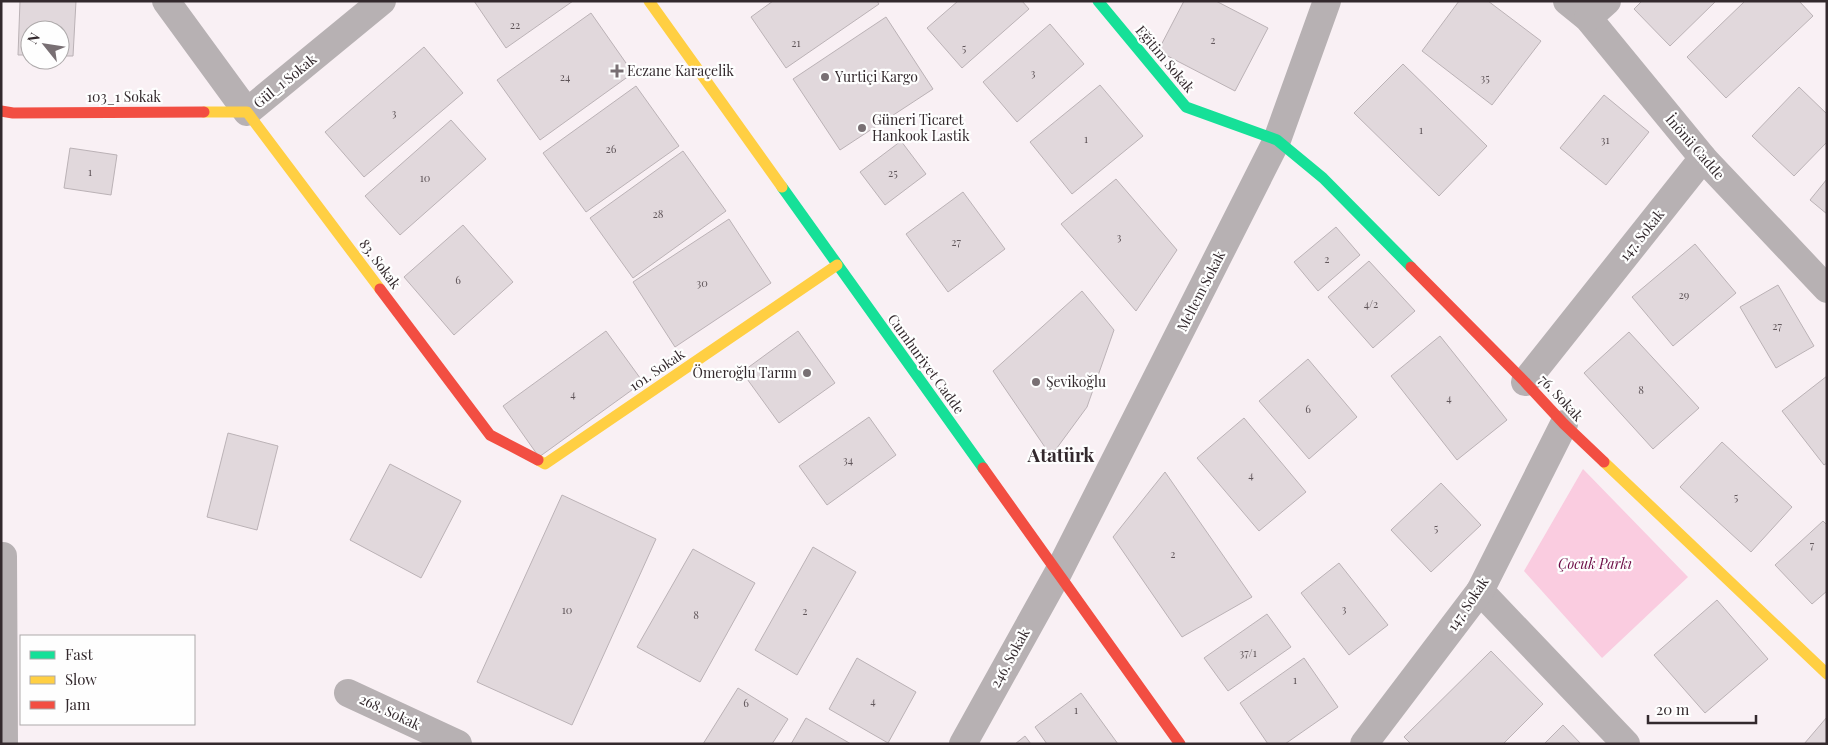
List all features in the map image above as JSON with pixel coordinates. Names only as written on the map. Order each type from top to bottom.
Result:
[{"type":"street","name":"Gül_1 Sokak","points":[[166,1],[247,112],[382,1]]},
{"type":"street","name":"Cumhuriyet Cadde","points":[[649,1],[1180,744]]},
{"type":"street","name":"Eğitim Sokak","points":[[1098,1],[1186,107],[1277,140]]},
{"type":"street","name":"Meltem Sokak","points":[[1058,573],[1277,140],[1327,1]]},
{"type":"street","name":"İnönü Cadde","points":[[1567,1],[1597,10],[1703,158],[1827,289]]},
{"type":"street","name":"103_1 Sokak","points":[[1,111],[13,113],[247,112]]},
{"type":"street","name":"83. Sokak","points":[[247,112],[490,435]]},
{"type":"street","name":"76. Sokak","points":[[1277,140],[1322,178],[1525,382],[1564,424],[1827,674]]},
{"type":"street","name":"147. Sokak","points":[[1525,382],[1703,158]]},
{"type":"street","name":"101. Sokak","points":[[490,435],[545,464],[837,264]]},
{"type":"street","name":"147. Sokak","points":[[1364,744],[1480,590],[1564,424]]},
{"type":"street","points":[[3,556],[4,744]]},
{"type":"street","name":"246. Sokak","points":[[963,744],[1058,573]]},
{"type":"street","points":[[1480,590],[1626,744]]},
{"type":"street","name":"268. Sokak","points":[[348,693],[458,744]]},
{"type":"green space","name":"Çocuk Parkı","points":[[1583,469],[1688,577],[1602,658],[1524,571]]},
{"type":"building","points":[[20,1],[76,1],[73,56],[70,56],[70,20],[20,20],[20,55],[18,55]]},
{"type":"building","points":[[474,1],[573,1],[506,48]]},
{"type":"building","points":[[773,1],[877,1],[879,4],[786,68],[751,17]]},
{"type":"building","points":[[958,1],[1022,1],[1029,9],[962,68],[927,28]]},
{"type":"building","points":[[1184,1],[1216,1],[1268,28],[1235,91],[1158,51]]},
{"type":"building","points":[[1459,1],[1488,1],[1541,41],[1492,105],[1422,51]]},
{"type":"building","points":[[1642,1],[1716,1],[1670,46],[1634,9]]},
{"type":"building","points":[[1745,1],[1799,1],[1813,16],[1726,98],[1687,57]]},
{"type":"building","points":[[591,13],[633,73],[540,140],[497,80]]},
{"type":"building","points":[[886,17],[933,89],[840,150],[793,79]]},
{"type":"building","points":[[1050,24],[1084,64],[1017,122],[983,82]]},
{"type":"building","points":[[424,47],[463,93],[364,177],[325,132]]},
{"type":"building","points":[[1403,64],[1487,146],[1439,196],[1354,113]]},
{"type":"building","points":[[1100,85],[1143,136],[1072,194],[1030,142]]},
{"type":"building","points":[[636,86],[679,146],[586,212],[543,153]]},
{"type":"building","points":[[1799,87],[1827,114],[1827,142],[1794,176],[1752,136]]},
{"type":"building","points":[[1604,95],[1649,132],[1606,185],[1560,148]]},
{"type":"building","points":[[451,120],[486,159],[400,235],[365,196]]},
{"type":"building","points":[[901,141],[926,174],[885,205],[860,172]]},
{"type":"building","points":[[70,148],[117,155],[111,195],[64,188]]},
{"type":"building","points":[[683,151],[726,211],[633,278],[590,218]]},
{"type":"building","points":[[1116,179],[1177,250],[1136,311],[1061,224]]},
{"type":"building","points":[[1827,179],[1827,214],[1810,200]]},
{"type":"building","points":[[963,192],[1005,249],[948,292],[906,234]]},
{"type":"building","points":[[729,219],[771,283],[675,347],[633,282]]},
{"type":"building","points":[[463,225],[513,282],[454,335],[404,277]]},
{"type":"building","points":[[1336,227],[1360,255],[1318,291],[1294,262]]},
{"type":"building","points":[[1695,244],[1736,293],[1673,346],[1632,297]]},
{"type":"building","points":[[1369,261],[1415,311],[1373,348],[1328,297]]},
{"type":"building","points":[[1778,285],[1814,346],[1776,368],[1740,307]]},
{"type":"building","points":[[1082,291],[1114,330],[1087,407],[1051,456],[993,371]]},
{"type":"building","points":[[606,331],[643,382],[539,457],[503,406]]},
{"type":"building","points":[[798,331],[835,383],[779,423],[742,372]]},
{"type":"building","points":[[1629,332],[1699,408],[1653,449],[1584,373]]},
{"type":"building","points":[[1440,336],[1507,420],[1457,460],[1391,376]]},
{"type":"building","points":[[1308,359],[1357,417],[1309,459],[1259,401]]},
{"type":"building","points":[[1827,376],[1827,463],[1824,465],[1782,411]]},
{"type":"building","points":[[869,417],[896,455],[827,505],[799,466]]},
{"type":"building","points":[[1244,418],[1306,492],[1259,531],[1197,458]]},
{"type":"building","points":[[228,433],[278,446],[257,530],[207,517]]},
{"type":"building","points":[[1722,442],[1792,507],[1751,552],[1680,487]]},
{"type":"building","points":[[390,464],[461,501],[421,578],[350,540]]},
{"type":"building","points":[[1165,472],[1252,597],[1182,637],[1113,537]]},
{"type":"building","points":[[1441,483],[1481,525],[1431,572],[1391,530]]},
{"type":"building","points":[[562,495],[656,539],[572,725],[477,682]]},
{"type":"building","points":[[1823,521],[1827,525],[1827,591],[1812,604],[1775,565]]},
{"type":"building","points":[[813,547],[856,572],[797,675],[755,650]]},
{"type":"building","points":[[693,549],[755,583],[700,682],[637,647]]},
{"type":"building","points":[[1339,563],[1388,625],[1349,655],[1301,593]]},
{"type":"building","points":[[1717,600],[1768,659],[1705,713],[1654,655]]},
{"type":"building","points":[[1267,614],[1291,647],[1228,691],[1204,658]]},
{"type":"building","points":[[1491,651],[1543,704],[1503,744],[1411,744],[1404,737]]},
{"type":"building","points":[[857,658],[916,692],[888,743],[829,709]]},
{"type":"building","points":[[1304,658],[1338,707],[1285,744],[1268,744],[1240,703]]},
{"type":"building","points":[[738,688],[788,719],[772,744],[703,744]]},
{"type":"building","points":[[1081,693],[1118,744],[1047,744],[1035,727]]},
{"type":"building","points":[[1827,717],[1827,744],[1804,744]]},
{"type":"building","points":[[806,718],[851,744],[791,744]]},
{"type":"building","points":[[1563,725],[1581,744],[1544,744]]},
{"type":"building","points":[[1025,736],[1031,744],[1015,744]]},
{"type":"traffic: fast","points":[[1098,1],[1186,107],[1277,140],[1323,178],[1411,267]]},
{"type":"traffic: fast","points":[[782,187],[983,468]]},
{"type":"traffic: slow","points":[[649,1],[782,187]]},
{"type":"traffic: slow","points":[[204,112],[247,112],[380,289]]},
{"type":"traffic: slow","points":[[538,460],[545,464],[837,265]]},
{"type":"traffic: slow","points":[[1604,462],[1827,674]]},
{"type":"traffic: jam","points":[[1,111],[13,113],[204,112]]},
{"type":"traffic: jam","points":[[1411,267],[1564,424],[1604,462]]},
{"type":"traffic: jam","points":[[380,289],[490,435],[538,460]]},
{"type":"traffic: jam","points":[[983,468],[1180,744]]},
{"type":"place","name":"Eczane Karaçelik","points":[[617,71]]},
{"type":"place","name":"Yurtiçi Kargo","points":[[825,77]]},
{"type":"place","name":"Güneri Ticaret Hankook Lastik","points":[[862,128]]},
{"type":"place","name":"Ömeroğlu Tarım","points":[[807,373]]},
{"type":"place","name":"Şevikoğlu","points":[[1036,382]]},
{"type":"district","name":"Atatürk","points":[[1061,455]]}]
